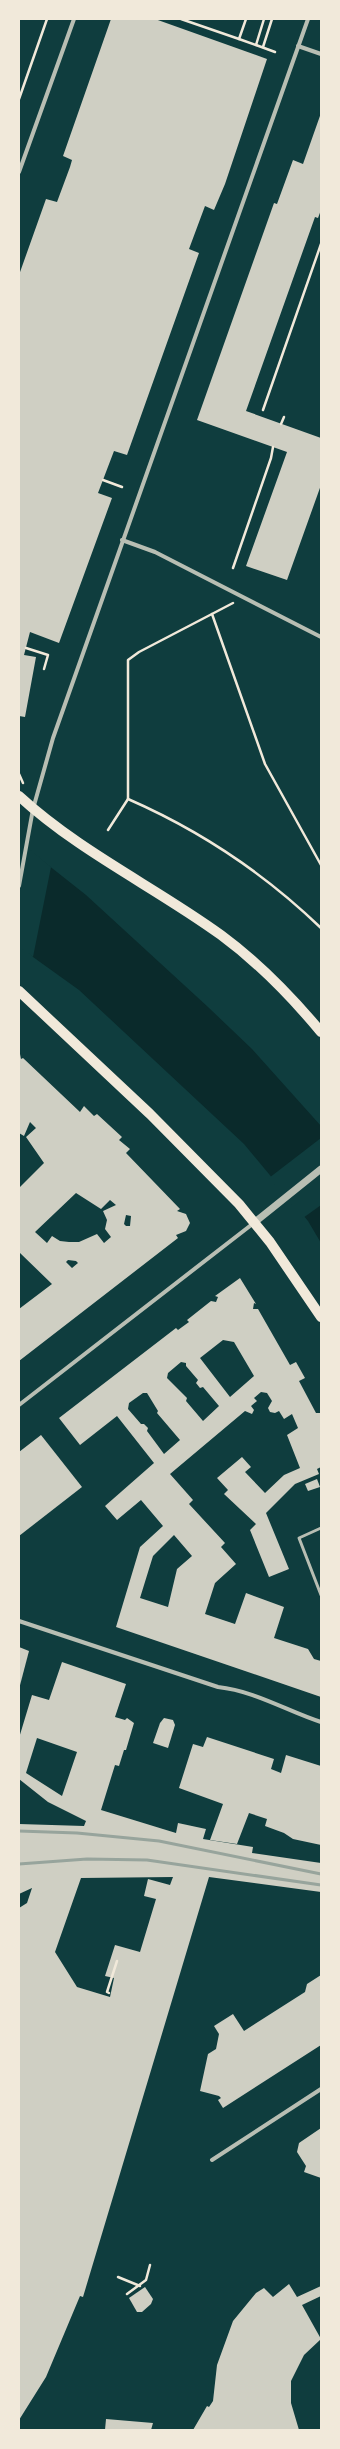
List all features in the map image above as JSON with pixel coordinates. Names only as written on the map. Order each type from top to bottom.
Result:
[{"type":"main road","points":[[19,796],[65,834],[222,935],[270,976],[295,1001],[321,1032]]},
{"type":"main road","points":[[19,991],[150,1114],[255,1222],[321,1317]]},
{"type":"street","points":[[19,172],[74,19]]},
{"type":"street","points":[[19,886],[33,809],[53,738],[308,19]]},
{"type":"street","points":[[298,46],[321,54]]},
{"type":"street","points":[[122,540],[155,552],[321,637]]},
{"type":"street","points":[[19,1405],[321,1169]]},
{"type":"street","points":[[19,1621],[218,1688],[238,1691],[292,1709],[302,1716],[321,1722]]},
{"type":"street","points":[[212,2160],[321,2089]]},
{"type":"lane","points":[[321,1528],[299,1538],[321,1595]]},
{"type":"path","points":[[19,99],[47,19]]},
{"type":"path","points":[[181,19],[275,52]]},
{"type":"path","points":[[240,39],[246,19]]},
{"type":"path","points":[[256,45],[264,19]]},
{"type":"path","points":[[263,47],[272,19]]},
{"type":"path","points":[[263,410],[321,244]]},
{"type":"path","points":[[281,424],[284,417]]},
{"type":"path","points":[[233,568],[271,458],[273,447]]},
{"type":"path","points":[[104,480],[122,487]]},
{"type":"path","points":[[108,830],[128,799],[128,660],[244,597]]},
{"type":"path","points":[[212,614],[265,764],[321,865]]},
{"type":"path","points":[[26,648],[48,654],[44,669]]},
{"type":"path","points":[[128,799],[214,845],[257,873],[321,928]]},
{"type":"path","points":[[109,1993],[107,1992],[116,1961]]},
{"type":"path","points":[[127,2294],[140,2286],[146,2280],[150,2265]]},
{"type":"path","points":[[118,2276],[140,2286]]},
{"type":"water","points":[[19,842],[86,895],[208,1007],[252,1049],[321,1126],[321,1243],[308,1221],[244,1144],[79,990],[33,957],[19,943]]},
{"type":"pier","points":[[19,840],[51,867],[33,957],[19,946]]},
{"type":"pier","points":[[321,1138],[321,1205],[303,1218],[269,1178]]},
{"type":"building","points":[[111,19],[155,19],[267,59],[225,184],[214,210],[205,206],[189,249],[199,253],[127,455],[114,451],[98,493],[112,498],[59,643],[30,632],[24,655],[36,657],[25,717],[19,716],[19,275],[46,199],[57,202],[70,167],[72,160],[63,156]]},
{"type":"building","points":[[321,113],[321,210],[318,218],[315,217],[246,411],[321,438],[321,485],[287,580],[246,566],[287,452],[197,420],[274,203],[277,204],[293,160],[303,164]]},
{"type":"building","points":[[20,1054],[21,1059],[23,1058],[80,1112],[84,1106],[94,1116],[97,1114],[122,1137],[119,1140],[130,1149],[126,1153],[180,1209],[177,1211],[186,1214],[190,1223],[186,1231],[176,1235],[178,1238],[19,1361],[19,1309],[52,1284],[19,1252],[19,1188],[44,1163],[26,1137],[36,1128],[30,1122],[24,1136],[19,1133]],"holes":[[[76,1193],[101,1209],[110,1200],[116,1205],[103,1211],[107,1220],[105,1229],[111,1237],[104,1243],[97,1234],[79,1242],[60,1241],[52,1236],[47,1243],[35,1232]],[[126,1215],[131,1216],[130,1226],[126,1226],[124,1224]],[[68,1260],[76,1261],[78,1263],[72,1268],[66,1262]]]},
{"type":"building","points":[[240,1278],[256,1304],[254,1303],[253,1309],[258,1309],[290,1365],[296,1362],[305,1378],[299,1381],[316,1413],[320,1413],[321,1415],[321,1467],[317,1469],[319,1474],[295,1484],[266,1513],[289,1569],[269,1577],[250,1530],[256,1524],[224,1494],[228,1490],[217,1478],[242,1457],[251,1467],[245,1472],[265,1493],[284,1475],[300,1468],[287,1435],[298,1428],[292,1414],[284,1419],[279,1411],[275,1413],[270,1412],[268,1408],[272,1401],[267,1393],[261,1392],[254,1398],[257,1401],[251,1406],[254,1410],[252,1414],[245,1411],[170,1474],[193,1500],[189,1504],[225,1543],[221,1547],[236,1564],[215,1583],[205,1614],[235,1624],[246,1593],[284,1607],[274,1638],[308,1649],[314,1659],[321,1661],[321,1697],[116,1627],[140,1547],[163,1526],[141,1500],[117,1520],[105,1506],[154,1463],[117,1416],[80,1445],[59,1418],[176,1328],[178,1330],[189,1322],[187,1320],[211,1301],[216,1302],[218,1297],[215,1296]],"holes":[[[223,1340],[234,1342],[254,1376],[230,1397],[200,1358]],[[181,1362],[186,1363],[186,1366],[198,1380],[196,1383],[200,1388],[203,1387],[219,1406],[203,1421],[186,1401],[187,1398],[167,1378],[168,1373]],[[143,1393],[147,1393],[158,1411],[157,1413],[180,1440],[164,1454],[147,1431],[148,1428],[144,1424],[141,1424],[128,1409],[129,1403]],[[174,1535],[192,1556],[177,1569],[168,1607],[140,1598],[153,1556]]]},
{"type":"building","points":[[41,1435],[82,1487],[19,1536],[19,1452]]},
{"type":"building","points":[[317,1479],[320,1487],[308,1491],[305,1484]]},
{"type":"building","points":[[19,1647],[29,1651],[19,1689]]},
{"type":"building","points":[[62,1662],[126,1684],[115,1717],[125,1720],[127,1718],[134,1723],[126,1750],[124,1750],[119,1766],[115,1765],[101,1810],[176,1833],[178,1823],[206,1829],[203,1839],[253,1847],[252,1853],[321,1863],[321,1892],[209,1877],[83,2297],[80,2296],[46,2377],[19,2420],[19,1908],[27,1903],[32,1888],[19,1894],[19,1824],[84,1826],[86,1821],[48,1802],[19,1779],[19,1738],[32,1695],[49,1700]],"holes":[[[37,1738],[77,1752],[62,1796],[26,1773]],[[173,1877],[170,1885],[148,1879],[144,1896],[156,1899],[140,1952],[115,1945],[105,1976],[114,1978],[110,1997],[77,1987],[55,1952],[81,1878]]]},
{"type":"building","points":[[164,1718],[173,1720],[175,1725],[168,1748],[153,1743],[160,1723]]},
{"type":"building","points":[[207,1737],[274,1759],[271,1769],[281,1773],[286,1755],[321,1766],[321,1845],[293,1839],[284,1833],[265,1826],[267,1819],[249,1813],[237,1844],[210,1840],[223,1804],[179,1788],[193,1744],[203,1747]]},
{"type":"building","points":[[321,1975],[321,2045],[223,2108],[218,2100],[221,2098],[219,2096],[200,2091],[208,2054],[216,2049],[219,2034],[214,2026],[233,2014],[244,2031],[305,1992],[307,1984]]},
{"type":"building","points":[[321,2128],[321,2178],[304,2172],[306,2166],[297,2152],[299,2143]]},
{"type":"building","points":[[289,2284],[297,2297],[321,2286],[321,2296],[302,2305],[321,2339],[304,2355],[291,2381],[291,2403],[299,2430],[193,2430],[207,2406],[209,2407],[213,2401],[217,2365],[233,2321],[256,2293],[264,2288],[273,2297]]},
{"type":"building","points":[[145,2287],[153,2299],[151,2304],[142,2312],[137,2312],[129,2298]]},
{"type":"building","points":[[106,2419],[153,2423],[151,2430],[105,2430]]},
{"type":"railway","points":[[19,1831],[77,1833],[159,1841],[321,1874]]},
{"type":"railway","points":[[19,1864],[87,1859],[147,1860],[321,1885]]}]
